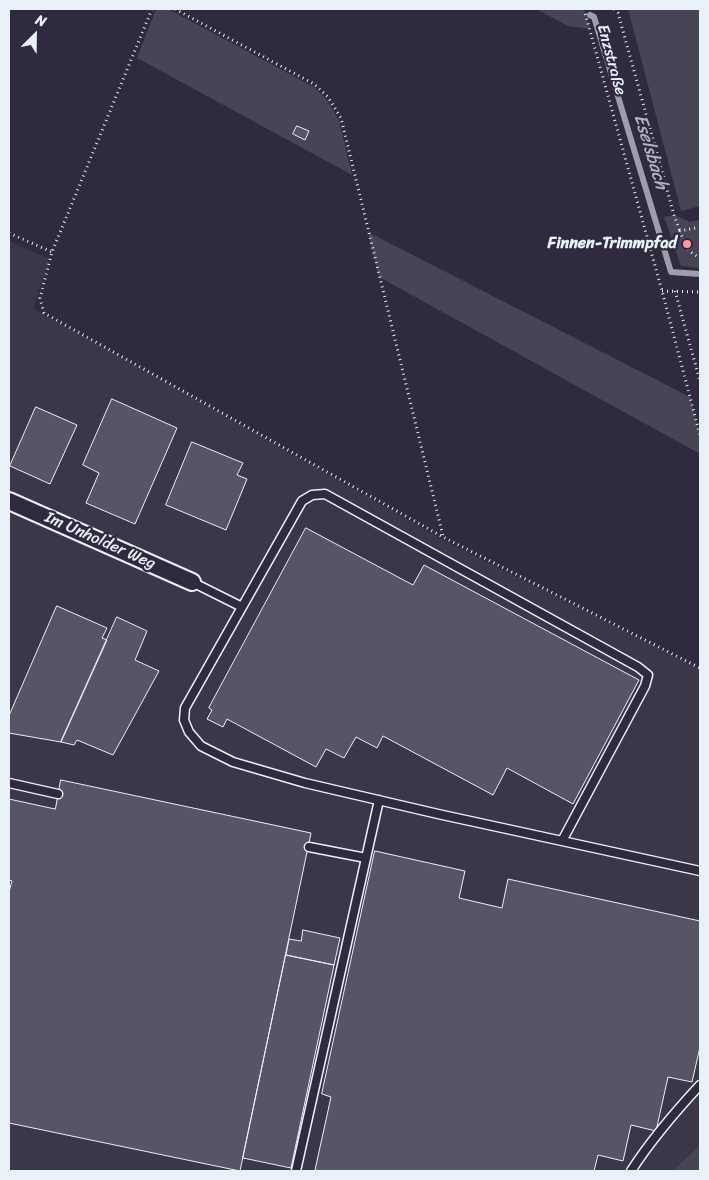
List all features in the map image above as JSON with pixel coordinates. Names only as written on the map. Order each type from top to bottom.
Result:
[{"type":"street","name":"Im Unholder Weg","points":[[9,501],[192,582]]},
{"type":"lane","points":[[562,841],[645,686],[648,675],[638,667],[325,494],[312,495],[302,501],[185,708],[184,720],[189,732],[201,746],[233,762],[305,783],[562,841],[700,871]]},
{"type":"lane","points":[[192,582],[242,607]]},
{"type":"lane","points":[[9,783],[58,794]]},
{"type":"lane","points":[[296,1171],[379,800]]},
{"type":"lane","points":[[309,847],[366,858]]},
{"type":"lane","points":[[631,1171],[655,1137],[700,1085]]},
{"type":"path","points":[[152,9],[52,252],[40,298],[44,313],[443,537],[700,668]]},
{"type":"path","points":[[175,9],[314,84],[328,97],[341,118],[443,537]]},
{"type":"path","name":"Enzstraße","points":[[584,9],[700,435]]},
{"type":"path","points":[[614,9],[618,13],[684,245],[692,254],[700,257]]},
{"type":"path","points":[[680,231],[700,227]]},
{"type":"path","points":[[9,233],[52,252]]},
{"type":"path","points":[[662,291],[700,292]]},
{"type":"path","points":[[675,291],[700,381]]},
{"type":"shaded area","points":[[156,9],[168,9],[314,87],[327,100],[339,120],[352,175],[137,58]]},
{"type":"shaded area","points":[[536,9],[584,9],[590,29],[568,26]]},
{"type":"shaded area","points":[[628,9],[700,9],[700,206],[681,211]]},
{"type":"shaded area","name":"Finnen-Trimmpfad","points":[[674,215],[690,222],[700,220],[700,268],[681,266],[664,217]]},
{"type":"shaded area","points":[[368,232],[690,397],[700,435],[700,454],[379,277]]},
{"type":"shaded area","points":[[9,241],[49,259],[33,309],[125,359],[443,540],[700,669],[700,1145],[672,1171],[9,1171]]},
{"type":"shaded area","points":[[700,1145],[700,1171],[672,1171]]},
{"type":"building","points":[[297,126],[309,131],[305,140],[293,134]]},
{"type":"building","points":[[112,399],[177,428],[135,524],[86,503],[99,473],[83,465]]},
{"type":"building","points":[[36,407],[77,425],[50,484],[10,466]]},
{"type":"building","points":[[192,442],[243,463],[237,475],[247,479],[226,530],[166,505]]},
{"type":"building","points":[[306,528],[413,585],[424,565],[639,680],[573,804],[507,768],[493,795],[383,736],[377,748],[356,737],[344,758],[326,749],[316,767],[227,719],[223,727],[207,719],[212,710],[209,708]]},
{"type":"building","points":[[57,606],[107,628],[102,638],[107,640],[61,742],[9,733],[9,716]]},
{"type":"building","points":[[117,617],[147,631],[135,660],[159,671],[113,755],[77,740],[74,745],[61,742]]},
{"type":"building","points":[[61,780],[311,833],[240,1171],[9,1123],[9,892],[12,881],[9,880],[9,799],[55,809]]},
{"type":"building","points":[[375,851],[465,871],[459,898],[502,908],[508,879],[700,921],[700,1047],[692,1082],[668,1077],[656,1131],[631,1125],[623,1161],[598,1155],[594,1171],[315,1170],[331,1097],[322,1094]]},
{"type":"building","points":[[303,930],[340,938],[334,965],[286,955],[289,939],[301,941]]},
{"type":"building","points":[[286,955],[334,965],[291,1168],[243,1158]]},
{"type":"waterway","name":"Eselsbach","points":[[590,15],[594,17],[671,272],[700,274]]},
{"type":"place","name":"Finnen-Trimmpfad","points":[[687,244]]}]
